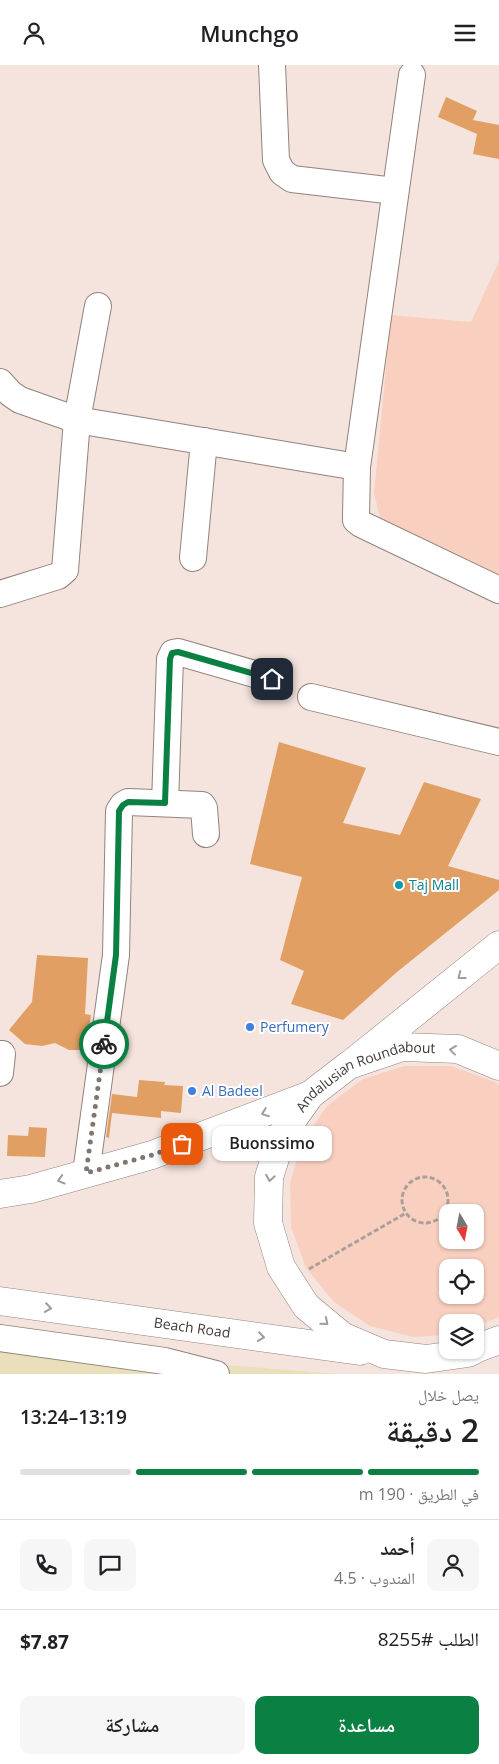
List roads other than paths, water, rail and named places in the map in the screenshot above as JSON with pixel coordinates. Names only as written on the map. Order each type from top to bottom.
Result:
[{"type":"main road","points":[[349,1065],[499,945]]},
{"type":"main road","name":"Andalusian Roundabout","points":[[439,1357],[426,1359],[384,1354],[342,1336],[306,1306],[281,1267],[268,1223],[269,1177],[283,1133],[310,1095],[349,1065],[402,1047],[458,1049],[499,1066]]},
{"type":"main road","points":[[0,1194],[31,1189],[152,1155],[310,1095]]},
{"type":"main road","name":"Beach Road","points":[[0,1301],[384,1354]]},
{"type":"main road","name":"Andalusian Roundabout","points":[[484,1346],[499,1340]]},
{"type":"street","points":[[272,65],[276,160],[282,172],[292,179],[395,191]]},
{"type":"street","points":[[412,75],[358,467],[356,520],[499,590]]},
{"type":"street","points":[[0,594],[58,576],[65,570],[77,420],[98,306]]},
{"type":"street","points":[[0,382],[11,394],[20,400],[77,420],[358,467]]},
{"type":"street","points":[[193,558],[204,441]]},
{"type":"street","points":[[165,803],[170,659],[172,653],[178,652],[272,679]]},
{"type":"street","points":[[311,697],[499,743]]},
{"type":"street","points":[[86,1173],[116,955],[119,811],[128,802],[202,805],[204,808],[206,834]]},
{"type":"street","points":[[0,1338],[163,1367],[216,1374]]},
{"type":"place","name":"Taj Mall","points":[[399,885]]},
{"type":"place","name":"Perfumery","points":[[250,1027]]},
{"type":"place","name":"Al Badeel","points":[[192,1091]]},
{"type":"place","name":"Buonssimo","points":[[182,1144]]}]
